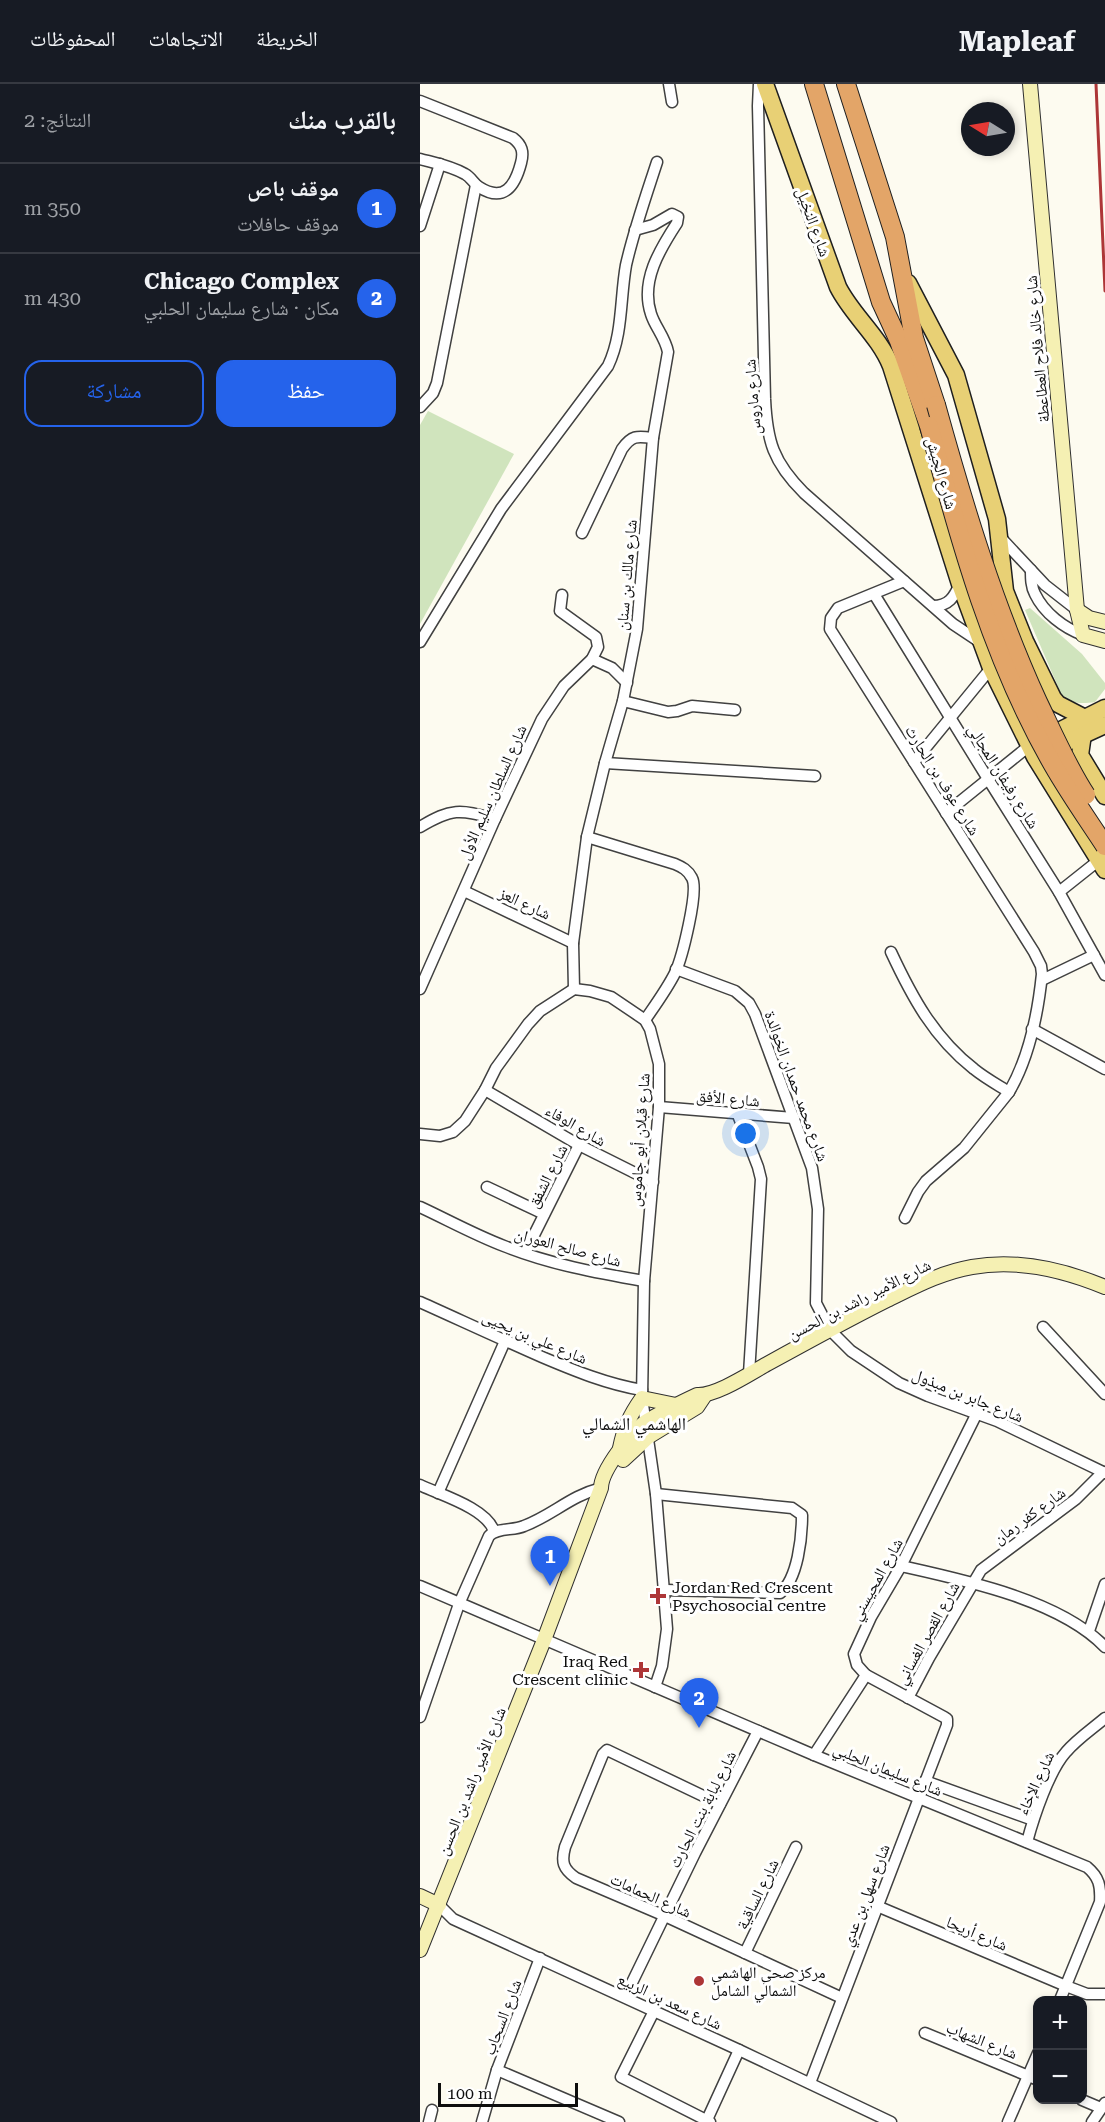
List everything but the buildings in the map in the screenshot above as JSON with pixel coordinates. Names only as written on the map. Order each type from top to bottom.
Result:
[{"type":"highway","name":"شارع الجيش","points":[[814,84],[881,302],[891,345],[929,426],[951,508],[979,595],[1003,659],[1053,765],[1103,859]]},
{"type":"highway","name":"شارع الجيش","points":[[846,84],[892,225],[914,338],[985,571],[1016,652],[1060,747],[1083,790],[1105,824]]},
{"type":"main road","name":"شارع النخيل","points":[[765,84],[838,287],[848,305],[891,345],[893,372],[960,584],[991,668],[1032,752],[1103,859]]},
{"type":"main road","points":[[902,268],[915,298],[949,358],[959,384],[993,500],[1001,538],[1005,591],[1035,661],[1058,704],[1084,726],[1105,725]]},
{"type":"main road","points":[[1032,752],[1084,726],[1105,708]]},
{"type":"main road","points":[[1084,726],[1080,755],[1105,796]]},
{"type":"street","points":[[669,84],[672,102]]},
{"type":"street","name":"شارع ماروس","points":[[759,84],[765,399],[766,427],[770,445],[789,478],[933,606],[980,642]]},
{"type":"street","name":"شارع خالد فلاح العطاعطة","points":[[1030,84],[1079,565],[1077,610],[1083,635]]},
{"type":"street","points":[[420,100],[513,138],[520,143],[522,159],[510,189],[497,193],[476,185],[465,174],[420,159]]},
{"type":"street","points":[[758,116],[765,110],[774,110]]},
{"type":"street","points":[[420,642],[501,509],[608,366],[617,342],[621,294],[635,230],[657,162]]},
{"type":"street","points":[[420,226],[440,164]]},
{"type":"street","points":[[421,405],[433,393],[437,382],[476,185]]},
{"type":"street","name":"شارع مالك بن سنان","points":[[574,989],[573,942],[587,837],[623,701],[637,629],[653,438],[668,352],[666,343],[651,315],[648,290],[657,258],[677,223],[678,217],[672,214],[653,225],[635,230]]},
{"type":"street","points":[[582,533],[628,440],[636,437],[653,438]]},
{"type":"street","points":[[1001,538],[1052,592],[1089,618],[1105,622]]},
{"type":"street","points":[[1031,570],[1033,588],[1039,600],[1060,624],[1083,635],[1105,640]]},
{"type":"street","name":"شارع عوف بن الحارث","points":[[904,581],[838,608],[831,618],[830,629],[1034,952],[1041,966],[1042,980]]},
{"type":"street","points":[[933,606],[950,601],[960,584]]},
{"type":"street","name":"شارع رفيفان المجالي","points":[[874,594],[1059,892],[1105,975]]},
{"type":"street","points":[[562,595],[560,608],[562,614],[596,636],[599,641],[592,659],[612,668],[627,684]]},
{"type":"street","name":"شارع السلطان سليم الأول","points":[[420,989],[495,819],[552,702],[564,686],[592,659]]},
{"type":"street","points":[[914,762],[991,668]]},
{"type":"street","points":[[623,701],[672,712],[692,706],[735,710]]},
{"type":"street","points":[[946,813],[988,780],[1032,752]]},
{"type":"street","points":[[605,764],[815,776]]},
{"type":"street","points":[[420,827],[444,814],[454,812],[465,811],[495,819]]},
{"type":"street","points":[[420,1134],[440,1136],[453,1132],[465,1121],[496,1068],[528,1024],[540,1011],[574,989],[611,997],[645,1020],[668,985],[676,969],[692,906],[695,892],[693,879],[686,869],[675,864],[587,837]]},
{"type":"street","points":[[1059,892],[1103,859]]},
{"type":"street","name":"شارع العز","points":[[464,891],[573,942]]},
{"type":"street","points":[[891,952],[918,1008],[944,1042],[976,1071],[1010,1092]]},
{"type":"street","points":[[904,1218],[926,1181],[964,1148],[1010,1092],[1020,1069],[1032,1029],[1042,980],[1094,955]]},
{"type":"street","name":"شارع محمد حمدان الخوالدة","points":[[676,969],[735,992],[748,1003],[755,1014],[812,1168],[818,1209],[816,1303],[830,1330]]},
{"type":"street","name":"شارع قبلان أبو جاموس","points":[[645,1020],[655,1044],[659,1064],[659,1107],[644,1281],[642,1394],[656,1494],[667,1629],[666,1648],[655,1687]]},
{"type":"street","points":[[1032,1029],[1105,1069]]},
{"type":"street","name":"شارع الوفاء","points":[[485,1090],[579,1145],[653,1182]]},
{"type":"street","name":"شارع الأفق","points":[[659,1107],[794,1118]]},
{"type":"street","points":[[738,1115],[761,1179],[749,1374]]},
{"type":"street","name":"شارع الشفق","points":[[525,1253],[579,1145]]},
{"type":"street","points":[[487,1187],[544,1214]]},
{"type":"street","name":"شارع صالح العوران","points":[[420,1207],[469,1231],[525,1253],[583,1270],[644,1281]]},
{"type":"street","name":"شارع الأمير راشد بن الحسن","points":[[420,1950],[544,1640],[601,1488],[606,1468],[645,1422],[697,1395],[705,1395],[749,1374],[830,1330],[942,1275],[971,1267],[996,1264],[1058,1270],[1105,1287]]},
{"type":"street","name":"شارع علي بن يحيى","points":[[420,1302],[589,1376],[642,1394]]},
{"type":"street","points":[[1042,1327],[1105,1394]]},
{"type":"street","name":"شارع جابر بن مبذول","points":[[830,1330],[851,1351],[899,1383],[976,1413],[1104,1472]]},
{"type":"street","points":[[438,1493],[505,1341]]},
{"type":"street","points":[[620,1451],[630,1414],[642,1394],[676,1405]]},
{"type":"street","name":"شارع الأمير راشد بن الحسن","points":[[601,1488],[607,1486],[615,1469],[648,1437],[697,1407],[705,1395]]},
{"type":"street","name":"شارع المحيسني","points":[[866,1675],[857,1665],[854,1654],[871,1617],[901,1566],[976,1413]]},
{"type":"street","name":"شارع كفر رمان","points":[[972,1582],[987,1564],[1062,1510],[1087,1490],[1104,1472]]},
{"type":"street","points":[[420,1485],[484,1516],[491,1534],[459,1604],[421,1711]]},
{"type":"street","points":[[491,1534],[518,1529],[545,1516],[580,1494],[601,1488]]},
{"type":"street","points":[[656,1494],[792,1508],[802,1515],[801,1541],[792,1574],[785,1589],[780,1593],[665,1590]]},
{"type":"street","points":[[901,1566],[972,1582],[1040,1607],[1077,1623],[1105,1647]]},
{"type":"street","name":"شارع القصر الغساني","points":[[908,1698],[972,1582]]},
{"type":"street","points":[[1089,1631],[1105,1584]]},
{"type":"street","name":"شارع سليمان الحلبي","points":[[420,1586],[814,1755],[1087,1867],[1097,1877],[1100,1884],[1100,1902],[1062,1996]]},
{"type":"street","points":[[814,1755],[866,1675],[908,1698]]},
{"type":"street","name":"شارع سهل بن عدي","points":[[810,2083],[947,1725],[947,1719],[908,1698]]},
{"type":"street","name":"شارع الإخاء","points":[[1027,1842],[1033,1820],[1059,1760],[1067,1750],[1105,1718]]},
{"type":"street","name":"شارع لبابة بنت الحارث","points":[[626,1997],[758,1731]]},
{"type":"street","name":"شارع الحمامات","points":[[720,1804],[609,1751],[604,1752],[565,1847],[562,1858],[564,1867],[576,1878],[665,1916],[842,1998]]},
{"type":"street","points":[[925,1781],[1033,1820]]},
{"type":"street","name":"شارع الساقية","points":[[745,1953],[796,1847]]},
{"type":"street","points":[[420,1896],[439,1905]]},
{"type":"street","name":"شارع سعد بن الربيع","points":[[439,1905],[453,1919],[626,1997],[891,2122]]},
{"type":"street","name":"شارع أريحا","points":[[877,1906],[1066,1986]]},
{"type":"street","name":"شارع السحاب","points":[[482,2122],[497,2070],[540,1958]]},
{"type":"street","points":[[1066,1986],[1087,1994],[1105,1994]]},
{"type":"street","points":[[654,2011],[621,2079],[707,2121],[739,2050]]},
{"type":"street","name":"شارع الشهاب","points":[[924,2033],[1033,2078]]},
{"type":"street","points":[[497,2070],[619,2122]]},
{"type":"street","points":[[1008,2122],[1033,2078]]},
{"type":"street","points":[[1087,2101],[1103,2105],[1092,2122]]},
{"type":"street","points":[[429,2122],[432,2110]]},
{"type":"green space","points":[[428,411],[514,454],[420,624],[420,425]]},
{"type":"green space","points":[[1030,608],[1082,654],[1105,683],[1105,689],[1095,702],[1078,703],[1062,696],[1025,610]]},
{"type":"railway","points":[[1096,84],[1105,291]]},
{"type":"place","name":"موقف باص","points":[[550,1586]]},
{"type":"place","name":"Jordan Red Crescent Psychosocial centre","points":[[658,1596]]},
{"type":"place","name":"Iraq Red Crescent clinic","points":[[641,1670]]},
{"type":"place","name":"Chicago Complex","points":[[699,1728]]},
{"type":"place","name":"مركز صحي الهاشمي الشمالي الشامل","points":[[699,1981]]},
{"type":"district","name":"الهاشمي الشمالي","points":[[634,1424]]}]
